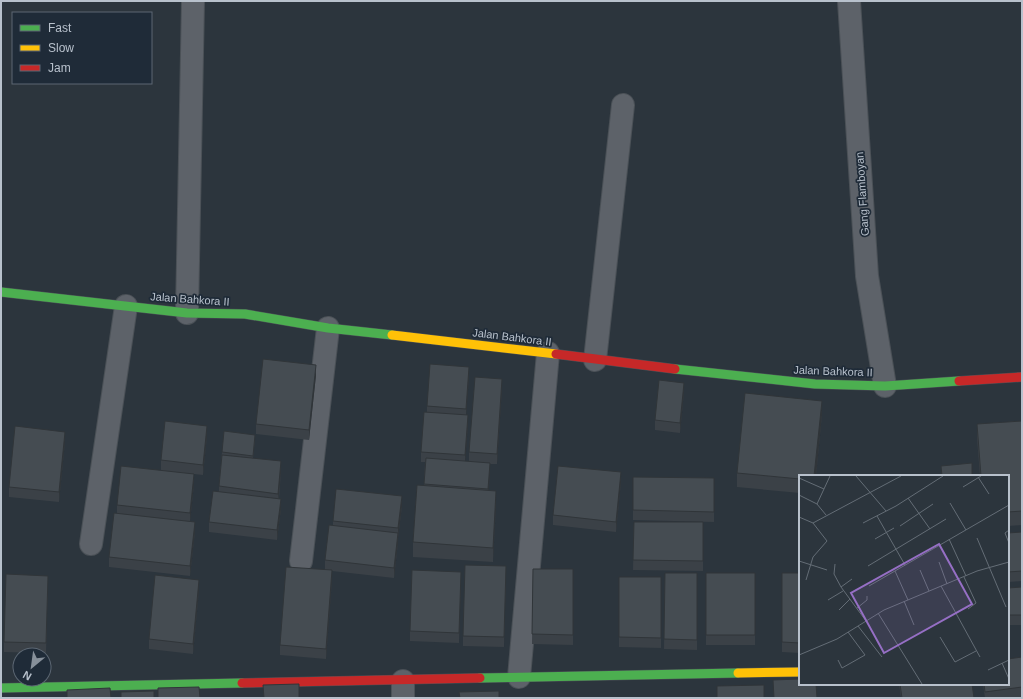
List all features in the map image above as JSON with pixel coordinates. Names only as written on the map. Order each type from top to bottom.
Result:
[{"type":"street","points":[[187,313],[193,1]]},
{"type":"street","name":"Gang Flamboyan","points":[[849,1],[867,276],[885,386]]},
{"type":"street","points":[[595,360],[623,105]]},
{"type":"street","name":"Jalan Bahkora II","points":[[1,292],[187,313],[245,314],[328,328],[548,352],[595,360],[815,384],[885,386],[1022,377]]},
{"type":"street","points":[[91,544],[126,306]]},
{"type":"street","points":[[301,561],[328,328]]},
{"type":"street","points":[[519,677],[548,352]]},
{"type":"street","points":[[1,688],[403,689],[519,677],[799,672]]},
{"type":"building","points":[[263,359],[316,365],[309,430],[256,424]]},
{"type":"building","points":[[430,364],[469,367],[466,409],[427,406]]},
{"type":"building","points":[[475,377],[502,379],[497,454],[469,452]]},
{"type":"building","points":[[659,380],[684,383],[680,423],[655,420]]},
{"type":"building","points":[[745,393],[822,401],[814,475],[799,475],[799,479],[737,473]]},
{"type":"building","points":[[424,412],[468,415],[465,455],[421,452]]},
{"type":"building","points":[[165,421],[207,426],[203,465],[161,460]]},
{"type":"building","points":[[1022,421],[1022,511],[1009,512],[1009,475],[981,475],[977,424]]},
{"type":"building","points":[[15,426],[65,432],[59,492],[9,487]]},
{"type":"building","points":[[224,431],[255,435],[253,456],[222,452]]},
{"type":"building","points":[[222,455],[281,461],[278,494],[219,486]]},
{"type":"building","points":[[426,458],[490,463],[488,489],[424,484]]},
{"type":"building","points":[[972,463],[972,475],[942,475],[941,466]]},
{"type":"building","points":[[121,466],[194,474],[190,513],[117,505]]},
{"type":"building","points":[[558,466],[621,472],[616,522],[553,515]]},
{"type":"building","points":[[633,477],[714,478],[714,512],[633,510]]},
{"type":"building","points":[[417,485],[496,491],[493,548],[413,542]]},
{"type":"building","points":[[336,489],[402,496],[398,528],[333,521]]},
{"type":"building","points":[[213,491],[281,499],[277,530],[209,522]]},
{"type":"building","points":[[114,513],[195,522],[190,566],[109,557]]},
{"type":"building","points":[[634,522],[703,522],[703,561],[633,560]]},
{"type":"building","points":[[329,525],[398,533],[394,568],[325,560]]},
{"type":"building","points":[[1022,532],[1022,571],[1009,572],[1009,533]]},
{"type":"building","points":[[465,565],[506,566],[504,637],[463,636]]},
{"type":"building","points":[[286,567],[332,570],[326,649],[280,645]]},
{"type":"building","points":[[533,569],[573,569],[573,635],[532,634]]},
{"type":"building","points":[[412,570],[461,572],[459,633],[410,631]]},
{"type":"building","points":[[665,573],[697,573],[697,640],[664,639]]},
{"type":"building","points":[[706,573],[755,573],[755,635],[706,635]]},
{"type":"building","points":[[782,573],[799,573],[799,643],[782,642]]},
{"type":"building","points":[[6,574],[48,576],[46,643],[4,642]]},
{"type":"building","points":[[155,575],[199,580],[193,644],[149,639]]},
{"type":"building","points":[[619,577],[661,577],[661,638],[619,637]]},
{"type":"building","points":[[1022,587],[1022,615],[1009,615],[1009,588]]},
{"type":"building","points":[[1022,657],[1022,687],[985,692],[984,685],[1009,685],[1009,659]]},
{"type":"building","points":[[799,679],[799,685],[816,685],[817,698],[774,698],[773,680]]},
{"type":"building","points":[[299,684],[299,698],[264,698],[263,685]]},
{"type":"building","points":[[764,685],[764,698],[717,698],[717,686]]},
{"type":"building","points":[[900,685],[972,685],[974,698],[902,698]]},
{"type":"building","points":[[199,687],[200,698],[158,698],[158,688]]},
{"type":"building","points":[[110,688],[111,698],[67,698],[67,690]]},
{"type":"building","points":[[154,691],[154,698],[121,698],[121,692]]},
{"type":"building","points":[[499,691],[499,698],[460,698],[459,692]]},
{"type":"traffic: fast","points":[[1,292],[187,313],[245,314],[328,328],[392,335]]},
{"type":"traffic: fast","points":[[675,369],[815,384],[885,386],[959,381]]},
{"type":"traffic: fast","points":[[480,678],[738,673]]},
{"type":"traffic: fast","points":[[1,688],[242,683]]},
{"type":"traffic: slow","points":[[392,335],[556,354]]},
{"type":"traffic: slow","points":[[738,673],[799,672]]},
{"type":"traffic: jam","points":[[556,354],[675,369]]},
{"type":"traffic: jam","points":[[959,381],[1022,377]]},
{"type":"traffic: jam","points":[[242,683],[480,678]]}]
